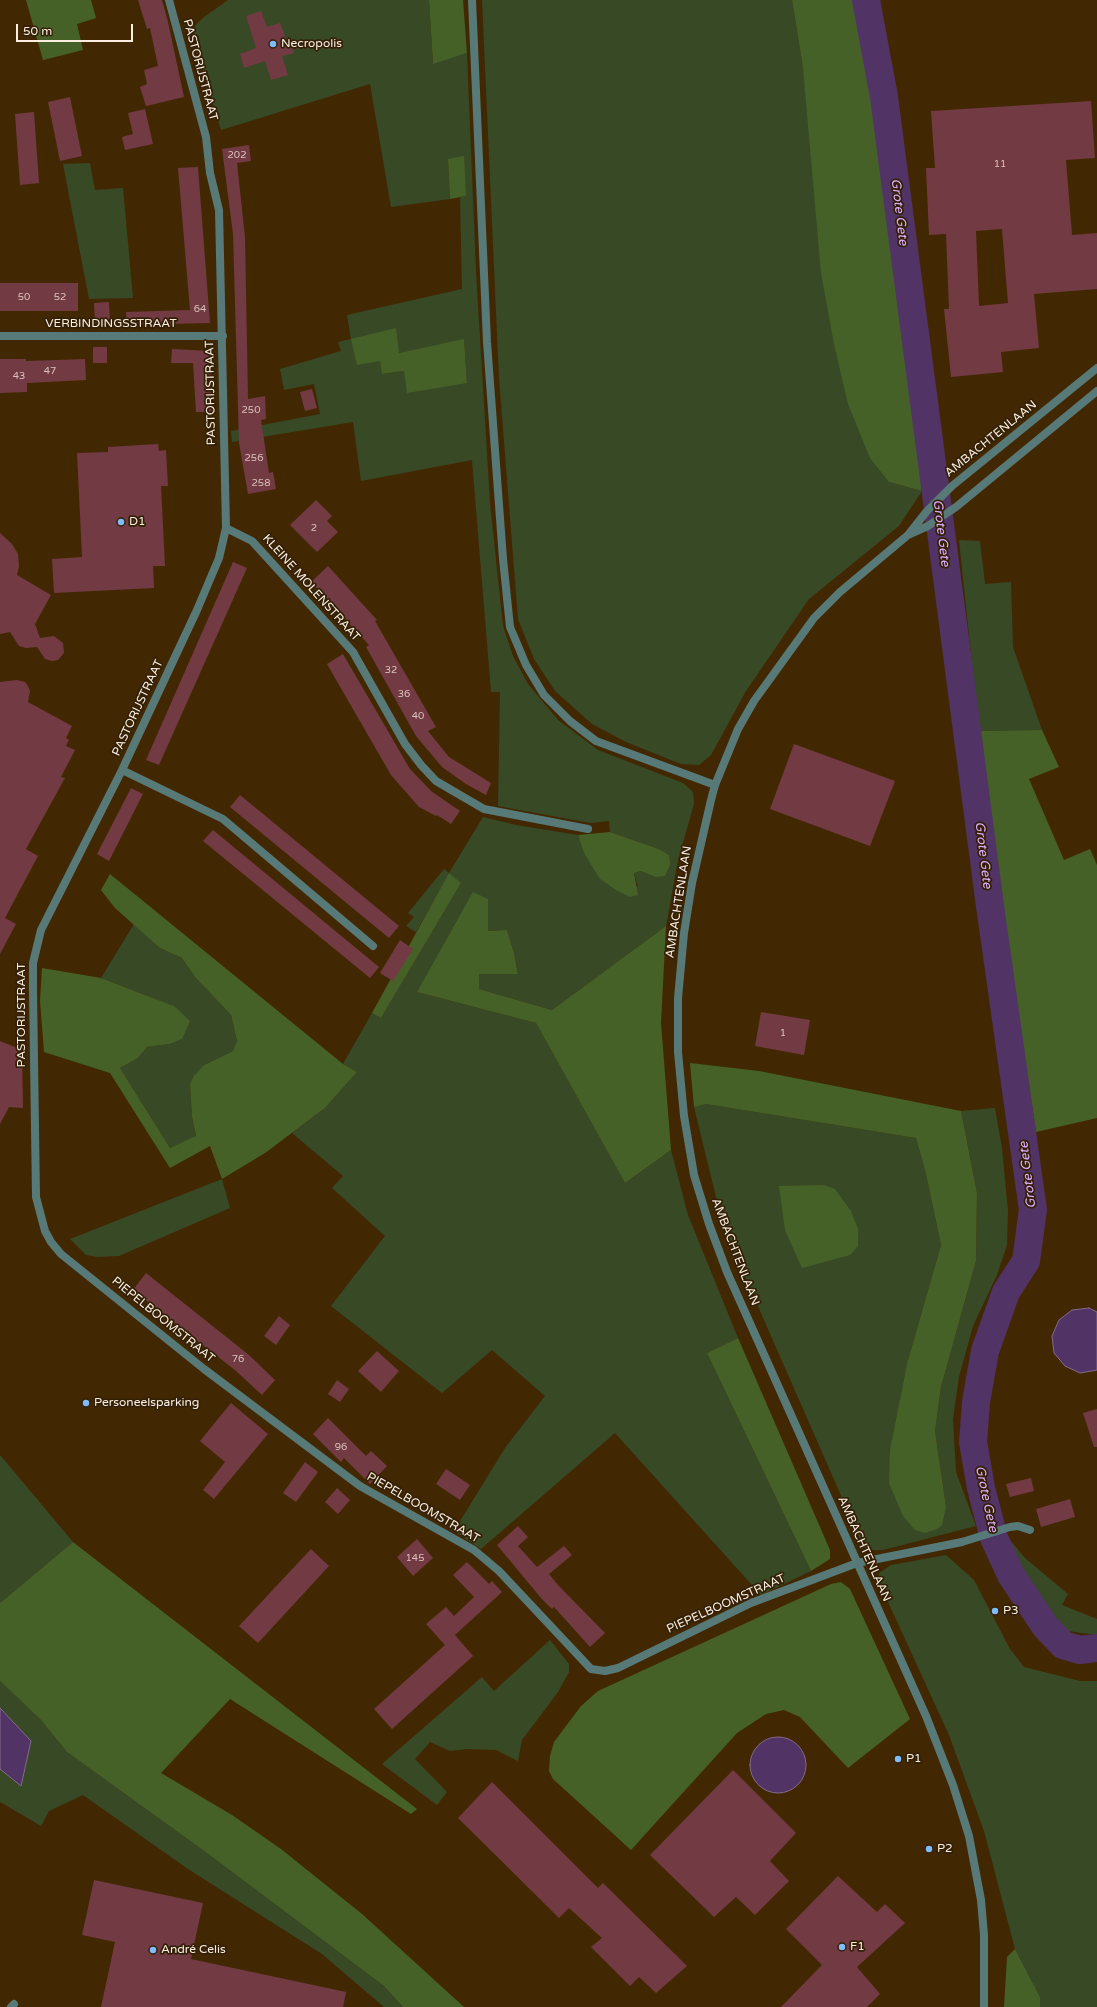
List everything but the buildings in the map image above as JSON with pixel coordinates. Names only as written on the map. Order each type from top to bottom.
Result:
[{"type":"street","name":"PASTORIJSTRAAT","points":[[45,1232],[36,1197],[33,963],[41,930],[122,770],[214,571],[219,558],[226,528],[219,210],[210,173],[206,137],[199,107],[169,0]]},
{"type":"street","points":[[472,0],[487,342],[503,559],[510,627],[526,665],[544,695],[570,722],[596,741],[715,784]]},
{"type":"street","name":"VERBINDINGSSTRAAT","points":[[0,336],[222,336]]},
{"type":"street","name":"AMBACHTENLAAN","points":[[908,536],[927,511],[952,486],[1097,368]]},
{"type":"street","name":"AMBACHTENLAAN","points":[[984,2007],[984,1935],[981,1900],[969,1836],[944,1758],[727,1272],[709,1224],[694,1174],[684,1116],[678,1052],[678,998],[684,934],[692,883],[715,784],[738,729],[754,701],[814,618],[840,592],[908,536],[928,526],[956,507],[1097,391]]},
{"type":"street","name":"KLEINE MOLENSTRAAT","points":[[226,528],[252,541],[353,652],[405,744],[421,765],[436,781],[484,809],[588,828]]},
{"type":"street","name":"PASTORIJSTRAAT","points":[[122,770],[223,818],[373,946]]},
{"type":"street","name":"PIEPELBOOMSTRAAT","points":[[45,1232],[61,1254],[204,1369],[360,1486],[474,1550],[499,1571],[592,1669],[605,1671],[618,1668],[751,1603],[857,1563],[962,1542],[1002,1529],[1018,1526],[1030,1530]]},
{"type":"green space","points":[[26,0],[91,0],[96,18],[77,24],[83,50],[43,60]]},
{"type":"green space","points":[[228,0],[429,0],[433,63],[467,53],[476,272],[490,503],[503,626],[513,656],[528,684],[558,720],[598,750],[683,783],[693,792],[694,804],[678,860],[666,926],[552,1010],[479,989],[479,973],[518,973],[507,930],[487,931],[488,899],[417,992],[536,1023],[625,1183],[671,1150],[688,1215],[738,1338],[707,1353],[811,1571],[761,1595],[615,1433],[481,1549],[454,1531],[505,1448],[545,1396],[492,1350],[442,1393],[331,1306],[385,1236],[332,1188],[343,1176],[292,1133],[325,1108],[357,1072],[343,1064],[372,1013],[381,1018],[461,883],[449,874],[416,932],[406,926],[414,917],[408,913],[444,869],[449,873],[483,817],[516,825],[578,835],[584,853],[638,887],[634,873],[641,871],[655,877],[669,855],[659,849],[610,832],[609,821],[590,823],[498,806],[500,692],[491,692],[472,460],[361,481],[353,422],[232,442],[231,431],[320,414],[314,384],[284,390],[280,369],[341,351],[338,342],[351,339],[347,315],[462,289],[460,197],[466,196],[448,159],[450,199],[391,207],[370,84],[221,130],[198,55],[193,28],[204,17]],"holes":[[[464,340],[467,383],[404,371],[383,374],[380,361],[399,353]]]},
{"type":"green space","points":[[429,0],[463,0],[467,53],[433,64]]},
{"type":"green space","points":[[482,0],[792,0],[803,68],[889,482],[922,491],[899,526],[809,599],[746,691],[711,755],[699,765],[681,764],[626,742],[592,724],[555,691],[534,659],[518,619],[499,378]]},
{"type":"green space","points":[[792,0],[866,0],[869,8],[884,97],[934,475],[922,491],[889,482],[870,458],[848,404],[834,344],[821,273],[803,68]]},
{"type":"green space","points":[[464,156],[466,196],[450,199],[448,159]]},
{"type":"green space","points":[[90,163],[95,190],[123,188],[133,298],[89,299],[63,164]]},
{"type":"green space","points":[[396,328],[399,353],[464,339],[467,383],[407,393],[404,371],[382,374],[380,361],[357,365],[351,339]]},
{"type":"green space","points":[[959,540],[980,541],[985,584],[1011,582],[1013,647],[1042,730],[979,731]]},
{"type":"green space","points":[[1042,730],[1059,767],[1029,779],[1064,860],[1090,849],[1097,865],[1097,1118],[1036,1132],[1014,986],[979,731]]},
{"type":"green space","points":[[610,832],[659,849],[669,855],[670,865],[665,876],[655,877],[641,871],[634,873],[638,895],[630,897],[616,890],[600,879],[584,853],[578,835]]},
{"type":"green space","points":[[449,873],[461,883],[381,1018],[372,1013]]},
{"type":"green space","points":[[110,874],[343,1064],[357,1072],[325,1108],[265,1153],[222,1179],[210,1146],[170,1168],[110,1073],[44,1052],[40,1001],[42,968],[101,978],[174,1006],[190,1021],[182,1039],[169,1044],[147,1047],[138,1058],[120,1068],[170,1148],[196,1136],[192,1117],[190,1084],[194,1076],[204,1065],[233,1051],[237,1041],[231,1015],[195,977],[182,958],[160,948],[115,908],[101,890]]},
{"type":"green space","points":[[473,892],[488,899],[488,931],[507,930],[514,953],[518,974],[479,974],[479,989],[552,1010],[666,926],[661,1023],[671,1150],[625,1183],[536,1023],[417,992]]},
{"type":"green space","points":[[134,924],[160,948],[182,958],[195,977],[231,1015],[237,1041],[233,1051],[204,1065],[190,1084],[192,1117],[196,1137],[170,1148],[120,1068],[138,1058],[147,1047],[169,1044],[174,1006],[101,978]]},
{"type":"green space","points":[[690,1063],[759,1071],[961,1111],[977,1193],[976,1261],[941,1387],[935,1431],[946,1507],[942,1525],[937,1529],[925,1533],[915,1530],[903,1516],[889,1483],[890,1450],[908,1360],[941,1245],[926,1174],[916,1138],[706,1104],[694,1107]]},
{"type":"green space","points":[[706,1104],[916,1138],[926,1174],[941,1245],[908,1360],[946,1507],[935,1431],[941,1387],[976,1261],[977,1193],[961,1111],[995,1108],[1002,1148],[1008,1211],[1007,1245],[997,1275],[973,1326],[959,1377],[953,1419],[956,1472],[976,1526],[883,1550],[864,1548],[732,1247],[716,1197],[694,1107]]},
{"type":"green space","points":[[222,1179],[230,1208],[119,1256],[97,1257],[86,1255],[70,1239]]},
{"type":"green space","points":[[824,1185],[835,1189],[851,1211],[858,1229],[858,1246],[850,1255],[802,1268],[785,1230],[779,1186]]},
{"type":"green space","points":[[738,1338],[830,1550],[830,1559],[811,1571],[707,1353]]},
{"type":"green space","points":[[0,1455],[73,1542],[0,1603]]},
{"type":"green space","points":[[1005,1534],[1025,1558],[1068,1594],[1062,1605],[1097,1619],[1097,1635],[1068,1631],[1031,1591]]},
{"type":"green space","points":[[73,1542],[417,1809],[411,1814],[230,1699],[161,1773],[232,1815],[281,1849],[362,1914],[464,2007],[403,2007],[384,1986],[211,1856],[67,1752],[41,1720],[0,1681],[0,1603]]},
{"type":"green space","points":[[946,1555],[974,1580],[1010,1649],[1024,1667],[1080,1681],[1097,1681],[1097,2007],[1040,2007],[1040,1997],[1015,1949],[984,1831],[949,1735],[878,1580],[879,1573],[891,1565]]},
{"type":"green space","points":[[841,1582],[850,1589],[910,1719],[848,1768],[800,1717],[784,1710],[766,1714],[737,1733],[631,1850],[553,1779],[549,1771],[550,1756],[554,1742],[581,1706],[598,1691],[831,1584]]},
{"type":"green space","points":[[550,1640],[569,1664],[569,1672],[558,1692],[522,1740],[518,1761],[496,1750],[467,1749],[450,1751],[430,1742],[415,1759],[447,1792],[437,1805],[382,1764],[482,1677],[494,1691]]},
{"type":"green space","points":[[0,1681],[41,1720],[67,1752],[211,1856],[384,1986],[403,2007],[384,2007],[322,1954],[188,1869],[83,1795],[49,1811],[41,1826],[0,1802]]},
{"type":"green space","points":[[1015,1949],[1040,1997],[1040,2007],[1004,2007],[1007,1957]]},
{"type":"shaded area","points":[[1089,1308],[1097,1312],[1097,1370],[1080,1373],[1065,1366],[1054,1353],[1052,1336],[1059,1320],[1072,1310]]},
{"type":"shaded area","points":[[0,1708],[31,1741],[21,1786],[0,1769]]},
{"type":"shaded area","points":[[778,1737],[789,1739],[798,1745],[804,1754],[806,1765],[804,1776],[798,1785],[789,1791],[778,1793],[767,1791],[758,1785],[752,1776],[750,1765],[752,1754],[758,1745],[767,1739]]},
{"type":"waterway","name":"Grote Gete","points":[[866,0],[884,97],[990,906],[1033,1210],[1026,1261],[1006,1292],[985,1351],[976,1402],[973,1442],[981,1488],[994,1538],[1011,1575],[1045,1626],[1063,1645],[1080,1650],[1097,1648]]},
{"type":"place","name":"Necropolis","points":[[273,44]]},
{"type":"place","name":"D1","points":[[121,522]]},
{"type":"place","name":"Personeelsparking","points":[[86,1403]]},
{"type":"place","name":"P3","points":[[995,1611]]},
{"type":"place","name":"P1","points":[[898,1759]]},
{"type":"place","name":"P2","points":[[929,1849]]},
{"type":"place","name":"F1","points":[[842,1947]]},
{"type":"place","name":"André Celis","points":[[153,1950]]}]
